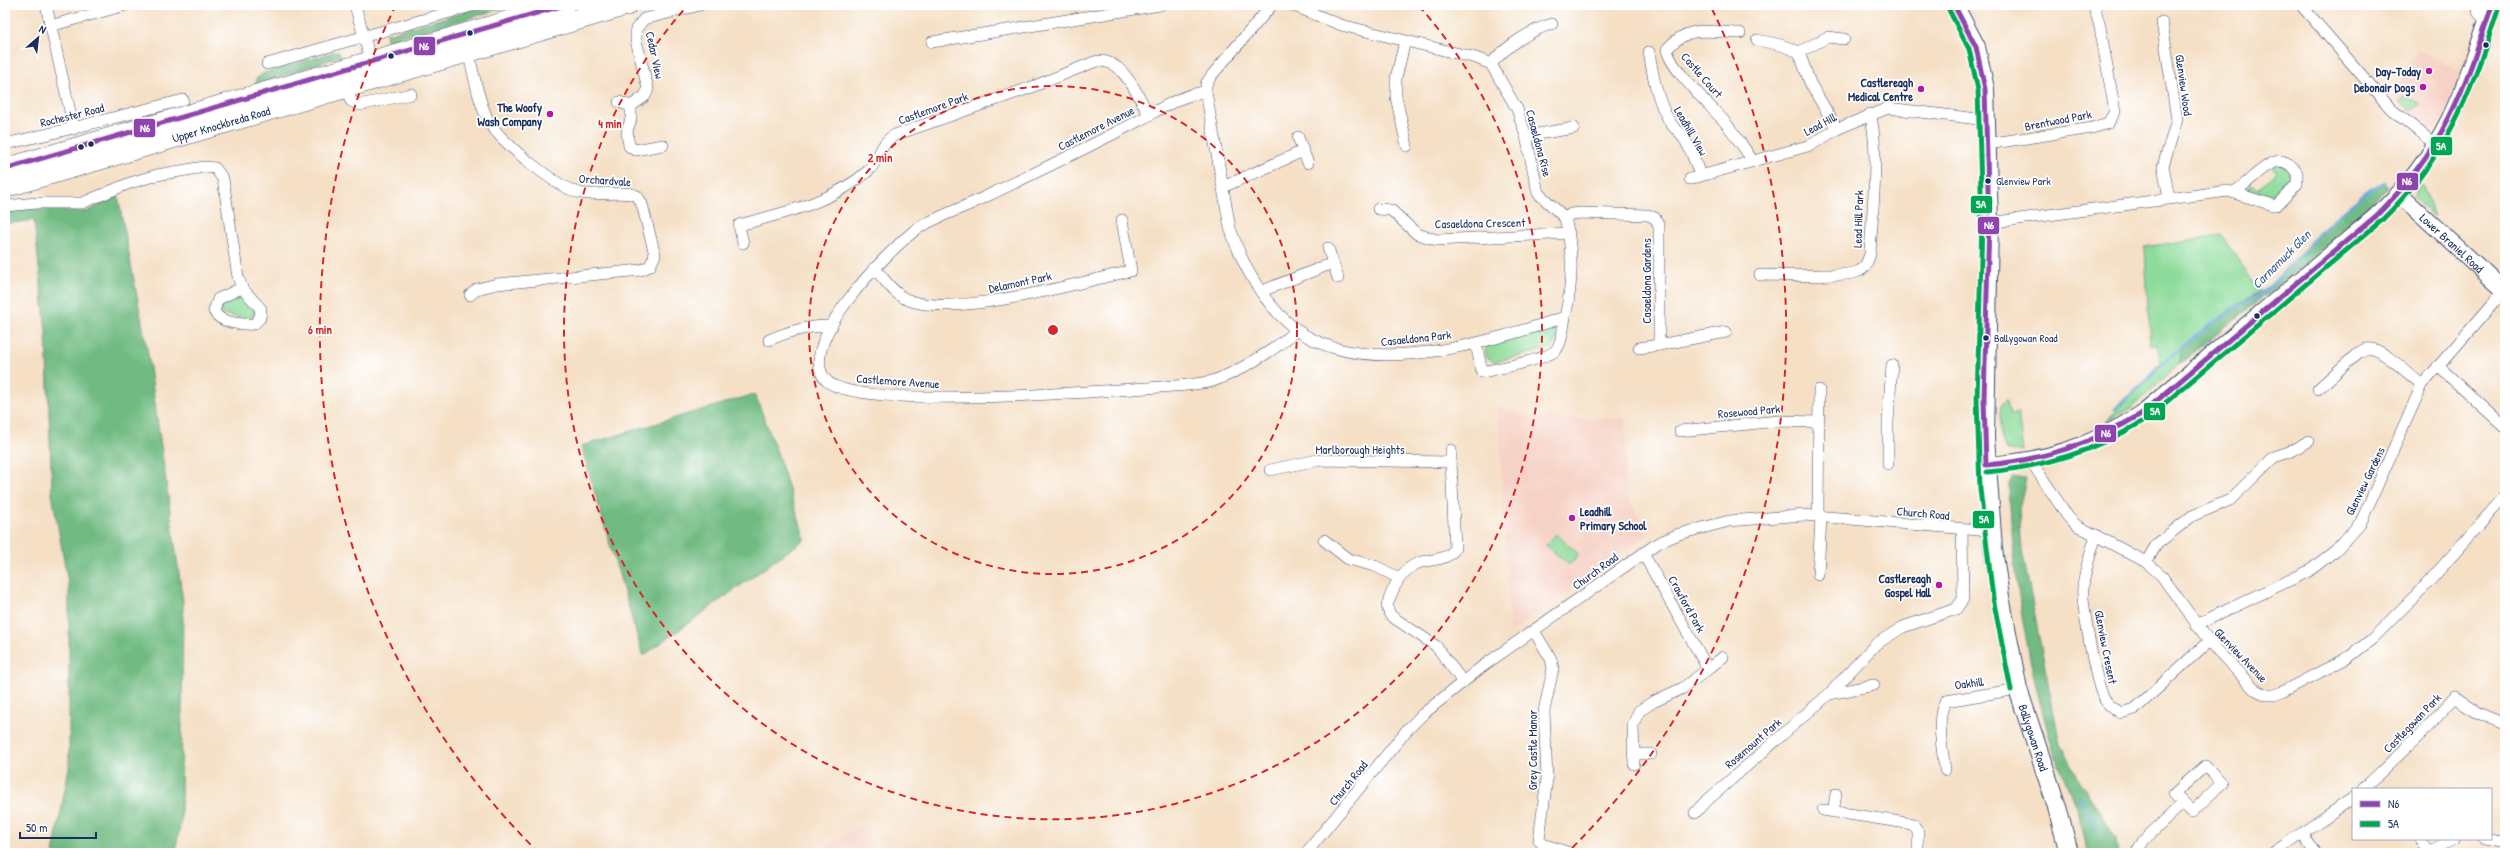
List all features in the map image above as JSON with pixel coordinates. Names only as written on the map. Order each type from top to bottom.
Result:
[{"type":"highway","name":"Upper Knockbreda Road","points":[[5,169],[296,84],[367,49],[564,5]]},
{"type":"highway","name":"Upper Knockbreda Road","points":[[5,187],[628,5]]},
{"type":"main road","name":"Ballygowan Road","points":[[1954,5],[1969,31],[1982,68],[1986,89],[1989,223],[1984,399],[1986,465],[1991,531],[2000,597],[2018,689],[2057,807],[2069,853]]},
{"type":"street","points":[[46,5],[74,129]]},
{"type":"street","points":[[50,26],[126,5]]},
{"type":"street","points":[[355,5],[367,49]]},
{"type":"street","points":[[267,64],[367,49],[475,5]]},
{"type":"street","name":"Cedar View","points":[[631,106],[645,96],[648,89],[636,40],[637,25],[644,19],[700,5]]},
{"type":"street","points":[[932,42],[1160,5]]},
{"type":"street","points":[[1292,5],[1341,25],[1476,58],[1491,64],[1501,54],[1541,27],[1552,24]]},
{"type":"street","name":"Brentwood Park","points":[[1988,144],[2092,128],[2108,122],[2115,112],[2094,5]]},
{"type":"street","points":[[2301,5],[2391,109],[2436,145]]},
{"type":"street","points":[[2480,5],[2478,12],[2481,18],[2487,22]]},
{"type":"street","points":[[1986,465],[2031,460],[2087,444],[2114,431],[2141,414],[2328,259],[2399,194],[2436,145],[2457,107],[2492,5]]},
{"type":"street","points":[[1206,92],[1206,84],[1212,75],[1267,7]]},
{"type":"street","name":"Glenview Wood","points":[[2162,22],[2177,120],[2163,166],[2169,198]]},
{"type":"street","name":"Castle Court","points":[[1740,33],[1690,31],[1677,38],[1667,48],[1668,56],[1674,64],[1725,123],[1753,161]]},
{"type":"street","points":[[1757,40],[1781,45],[1799,52],[1828,37],[1844,39]]},
{"type":"street","points":[[1405,41],[1396,78],[1396,97],[1407,146]]},
{"type":"street","name":"Orchardvale","points":[[468,52],[486,114],[503,139],[552,179],[571,190],[600,195],[634,194],[642,204],[655,255],[650,266],[641,270],[487,286],[477,289],[470,295]]},
{"type":"street","name":"Leadhill View","points":[[1649,52],[1654,84],[1664,110],[1671,123],[1681,134],[1692,153],[1695,177]]},
{"type":"street","points":[[1799,52],[1810,83],[1837,129]]},
{"type":"street","name":"Castlemore Park","points":[[743,242],[740,225],[793,211],[845,187],[868,171],[885,142],[895,135],[1032,87],[1094,62],[1105,60],[1116,65],[1149,115]]},
{"type":"street","name":"Casaeldona Rise","points":[[1491,64],[1517,109],[1526,136],[1538,192],[1565,218]]},
{"type":"street","points":[[346,88],[351,101],[359,105],[411,94]]},
{"type":"street","name":"Castlemore Avenue","points":[[1206,92],[1188,97],[1149,115],[1064,159],[916,230],[874,268],[848,299],[832,326],[822,348],[819,362],[821,373],[827,382],[842,389],[869,394],[925,397],[991,397],[1209,381],[1268,351],[1288,339],[1296,329]]},
{"type":"street","name":"Casaeldona Park","points":[[1206,92],[1230,228],[1237,250],[1262,291],[1285,321],[1314,341],[1375,355],[1408,354],[1476,344],[1565,317]]},
{"type":"street","name":"Rochester Road","points":[[5,144],[74,129],[145,108],[184,100]]},
{"type":"street","points":[[619,102],[631,106],[631,119],[627,131],[629,146],[635,150],[663,145]]},
{"type":"street","name":"Lead Hill","points":[[1695,177],[1811,145],[1837,129],[1870,114],[1895,108],[1986,120]]},
{"type":"street","name":"Lead Hill Park","points":[[1760,275],[1844,274],[1859,271],[1867,265],[1870,254],[1874,148],[1873,125],[1870,114]]},
{"type":"street","points":[[1526,136],[1574,128]]},
{"type":"street","points":[[1298,137],[1308,163]]},
{"type":"street","points":[[1223,187],[1303,151]]},
{"type":"street","points":[[1989,223],[2217,192],[2234,192],[2268,204],[2277,204],[2297,184],[2297,173],[2288,162],[2280,160],[2272,162],[2234,192]]},
{"type":"street","points":[[5,206],[37,203],[82,204],[130,183],[157,175],[204,167],[215,168],[223,179],[238,277],[242,288]]},
{"type":"street","name":"Lower Braniel Road","points":[[2399,194],[2505,291]]},
{"type":"street","name":"Casaeldona Crescent","points":[[1378,210],[1391,210],[1417,234],[1437,240],[1569,233]]},
{"type":"street","name":"Casaeldona Gardens","points":[[1565,218],[1571,214],[1581,213],[1648,215],[1655,218],[1659,226],[1659,345]]},
{"type":"street","points":[[1476,344],[1482,372],[1538,358],[1555,351],[1561,341],[1572,280],[1572,249],[1565,218]]},
{"type":"street","name":"Delamont Park","points":[[874,268],[895,292],[904,298],[919,304],[946,306],[974,304],[1131,271],[1122,220]]},
{"type":"street","points":[[1328,248],[1338,278]]},
{"type":"street","points":[[1262,291],[1333,263]]},
{"type":"street","name":"Glenview Gardens","points":[[2196,625],[2309,571],[2322,562],[2350,536],[2369,508],[2422,385],[2505,291]]},
{"type":"street","points":[[768,340],[798,330],[817,326],[832,326]]},
{"type":"street","points":[[1639,348],[1726,332]]},
{"type":"street","points":[[2318,389],[2365,349],[2374,349],[2384,355],[2422,385]]},
{"type":"street","points":[[1888,464],[1888,421],[1892,365]]},
{"type":"street","points":[[2438,366],[2505,427]]},
{"type":"street","points":[[1818,575],[1819,390]]},
{"type":"street","name":"Rosewood Park","points":[[1680,431],[1778,421],[1819,422]]},
{"type":"street","points":[[2146,562],[2157,544],[2192,516],[2230,500],[2274,457],[2289,452],[2309,441]]},
{"type":"street","points":[[1451,450],[1455,548],[1449,556],[1418,563],[1399,578],[1389,600],[1388,606],[1390,615],[1436,646],[1463,682]]},
{"type":"street","name":"Marlborough Heights","points":[[1270,470],[1318,460],[1451,462]]},
{"type":"street","name":"Glenview Avenue","points":[[2031,460],[2068,517],[2096,535],[2146,562],[2161,574],[2196,625],[2209,641],[2254,689],[2267,695],[2274,695],[2282,692],[2349,657],[2372,639],[2426,585],[2505,496]]},
{"type":"street","name":"Church Road","points":[[1306,853],[1415,722],[1463,682],[1658,543],[1703,526],[1729,521],[1819,516],[1991,531]]},
{"type":"street","name":"Rosemount Park","points":[[1695,814],[1703,804],[1829,694],[1865,654],[1889,635],[1917,621],[1956,609],[1960,605],[1962,600],[1962,529]]},
{"type":"street","name":"Glenview Cresent","points":[[2096,535],[2083,586],[2084,600],[2098,680],[2102,695],[2107,703],[2121,713],[2135,709],[2209,641]]},
{"type":"street","points":[[1324,540],[1348,559],[1375,566],[1399,578]]},
{"type":"street","name":"Crawford Park","points":[[1643,553],[1708,669]]},
{"type":"street","name":"Grey Castle Manor","points":[[1534,631],[1551,659],[1552,669],[1544,711],[1546,778],[1540,840],[1547,846],[1570,853]]},
{"type":"street","points":[[1652,754],[1633,759],[1632,725],[1639,711],[1683,688],[1723,657]]},
{"type":"street","name":"Rosemount Park","points":[[1829,694],[1874,685]]},
{"type":"street","name":"Oakhill","points":[[1945,770],[1941,720],[1943,706],[1946,701],[2018,689]]},
{"type":"street","name":"Castlegowan Park","points":[[2371,787],[2455,697],[2478,713],[2505,724]]},
{"type":"street","points":[[1836,794],[1828,811],[1913,824],[1918,832],[1918,853]]},
{"type":"street","points":[[2273,853],[2303,834],[2352,799]]},
{"type":"street","points":[[2136,853],[2144,840],[2182,804]]},
{"type":"street","points":[[2303,834],[2316,853]]},
{"type":"street","points":[[2421,840],[2428,852],[2452,840]]},
{"type":"street","points":[[2489,840],[2505,843]]},
{"type":"shaded area","points":[[2417,49],[2463,73],[2439,127],[2431,131],[2422,127],[2405,113],[2394,97]]},
{"type":"shaded area","name":"Leadhill Primary School","points":[[1498,407],[1528,417],[1626,419],[1626,494],[1648,534],[1510,633]]},
{"type":"shaded area","points":[[860,825],[865,829],[877,853],[815,853]]},
{"type":"green space","points":[[489,5],[516,5],[387,41],[386,34]]},
{"type":"green space","points":[[338,51],[341,56],[256,85],[256,79],[264,73]]},
{"type":"green space","points":[[2404,96],[2421,104],[2409,111],[2399,102]]},
{"type":"green space","points":[[2279,164],[2292,173],[2290,181],[2275,200],[2249,193],[2248,191],[2251,185],[2257,190],[2276,172],[2271,166]]},
{"type":"green space","points":[[2418,180],[2424,187],[2434,217],[2414,198]]},
{"type":"green space","points":[[2385,182],[2388,188],[2305,264],[2178,365],[2182,347],[2230,310],[2269,287],[2335,218],[2370,190]]},
{"type":"green space","points":[[118,196],[148,354],[183,602],[181,820],[175,853],[53,853],[69,768],[69,588],[52,494],[46,331],[34,220],[5,224],[5,211],[39,208],[86,212]]},
{"type":"green space","points":[[2221,235],[2260,292],[2232,309],[2182,347],[2178,365],[2131,408],[2106,422],[2161,363],[2157,344],[2150,345],[2145,247]]},
{"type":"green space","points":[[241,295],[255,310],[254,315],[248,319],[222,314],[220,306],[225,299]]},
{"type":"green space","points":[[1557,324],[1560,333],[1552,348],[1494,362],[1487,357],[1485,350],[1489,345]]},
{"type":"green space","points":[[755,394],[779,458],[805,539],[643,656],[581,446]]},
{"type":"green space","points":[[2007,400],[2010,415],[2018,413],[2023,451],[2006,450],[2002,438],[2000,427],[2000,410],[2001,404]]},
{"type":"green space","points":[[2013,477],[2026,479],[2019,509],[2022,550],[2059,739],[2080,781],[2116,838],[2118,853],[2087,853],[2080,822],[2048,732],[2026,640],[2021,609],[2013,547],[2009,484]]},
{"type":"green space","points":[[1556,534],[1579,554],[1569,565],[1546,545]]},
{"type":"waterway","name":"Carnamuck Glen","points":[[2115,409],[2183,346],[2230,310],[2254,299],[2269,287],[2335,218],[2371,189],[2385,182]]},
{"type":"waterway","name":"Carnamuck Glen","points":[[2078,796],[2097,829]]},
{"type":"transit line","name":"N6","points":[[5,169],[564,5]]},
{"type":"transit line","name":"N6","points":[[1954,5],[1976,47],[1985,89],[1989,223],[1984,399],[1986,465],[2007,463],[2047,455],[2066,449],[2104,434],[2141,414],[2376,216],[2399,192],[2418,167],[2435,143],[2449,118],[2461,93],[2492,5]]},
{"type":"transit line","name":"5A","points":[[1987,472],[2029,466],[2069,456],[2088,449],[2145,420],[2381,221],[2404,197],[2423,173],[2440,148],[2454,123],[2478,68],[2499,7]]},
{"type":"transit line","name":"5A","points":[[1948,8],[1969,49],[1978,90],[1982,223],[1977,399],[1980,489],[1993,598],[2011,690]]},
{"type":"place","name":"Day-Today","points":[[2429,71]]},
{"type":"place","name":"Debonair Dogs","points":[[2423,87]]},
{"type":"place","name":"Castlereagh Medical Centre","points":[[1921,89]]},
{"type":"place","name":"The Woofy Wash Company","points":[[550,114]]},
{"type":"place","name":"Glenview Park","points":[[1988,181]]},
{"type":"place","name":"Ballygowan Road","points":[[1986,338]]},
{"type":"place","name":"Leadhill Primary School","points":[[1572,518]]},
{"type":"place","name":"Castlereagh Gospel Hall","points":[[1939,585]]}]
